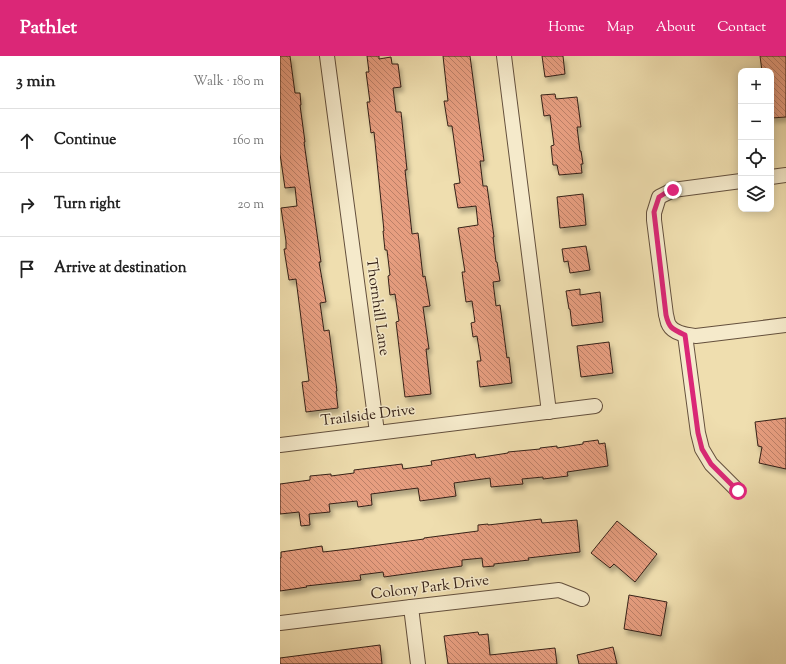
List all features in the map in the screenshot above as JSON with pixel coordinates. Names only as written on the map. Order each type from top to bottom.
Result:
[{"type":"street","name":"Thornhill Lane","points":[[327,56],[377,432]]},
{"type":"street","points":[[504,56],[549,412]]},
{"type":"street","points":[[774,177],[786,175]]},
{"type":"street","points":[[738,181],[673,190],[659,197],[654,212],[654,220],[668,324],[675,331],[685,335],[696,336],[786,325]]},
{"type":"street","points":[[685,335],[698,433],[702,449],[711,464],[738,491]]},
{"type":"street","name":"Trailside Drive","points":[[280,445],[595,406]]},
{"type":"street","name":"Colony Park Drive","points":[[280,624],[559,590],[582,599]]},
{"type":"street","points":[[411,607],[418,664]]},
{"type":"building","points":[[280,56],[290,56],[295,93],[300,93],[304,142],[321,262],[319,262],[326,302],[320,303],[324,331],[329,330],[337,391],[338,408],[306,412],[302,382],[309,381],[296,279],[289,280],[284,249],[286,249],[286,241],[281,208],[297,206],[295,187],[285,188],[280,154]]},
{"type":"building","points":[[367,56],[379,56],[379,59],[391,57],[392,64],[398,64],[401,87],[393,88],[396,112],[401,112],[407,170],[405,170],[412,234],[418,233],[423,277],[425,276],[430,306],[423,307],[429,349],[426,349],[431,394],[405,397],[396,322],[399,321],[395,294],[390,295],[388,276],[390,275],[387,250],[385,250],[374,132],[371,133],[367,102],[370,102],[366,72],[369,72]]},
{"type":"building","points":[[443,56],[470,56],[484,161],[480,161],[483,186],[487,186],[496,262],[500,281],[493,282],[496,306],[500,305],[512,383],[480,387],[477,361],[481,361],[477,336],[473,337],[471,323],[475,322],[472,301],[466,302],[462,272],[465,272],[458,228],[478,225],[476,206],[458,208],[454,184],[460,183],[452,126],[448,126],[444,101],[448,101]]},
{"type":"building","points":[[542,56],[563,56],[565,74],[545,77]]},
{"type":"building","points":[[760,56],[786,56],[786,117],[774,118],[774,68],[762,68]]},
{"type":"building","points":[[555,94],[556,99],[577,97],[581,127],[577,127],[583,164],[581,164],[582,173],[559,175],[557,165],[553,165],[551,146],[554,145],[550,115],[544,116],[541,95]]},
{"type":"building","points":[[583,194],[586,225],[560,228],[557,197]]},
{"type":"building","points":[[586,246],[590,270],[570,273],[568,261],[564,262],[562,249]]},
{"type":"building","points":[[580,289],[580,295],[600,292],[603,322],[572,326],[566,291]]},
{"type":"building","points":[[609,342],[613,373],[581,377],[577,346]]},
{"type":"building","points":[[786,418],[786,469],[759,463],[762,447],[758,446],[755,422]]},
{"type":"building","points":[[598,440],[599,444],[605,443],[608,466],[567,472],[568,476],[543,479],[543,477],[522,479],[523,484],[491,487],[490,478],[454,483],[456,496],[420,501],[418,488],[371,494],[372,505],[358,507],[357,501],[329,504],[330,512],[309,514],[310,525],[301,526],[299,512],[280,514],[280,484],[310,480],[310,476],[331,474],[331,476],[354,473],[354,470],[402,464],[403,469],[432,465],[431,461],[475,454],[476,458],[540,448],[557,446],[557,448]]},
{"type":"building","points":[[541,519],[542,523],[577,520],[580,552],[528,558],[529,560],[494,564],[494,566],[483,567],[482,558],[462,560],[462,566],[384,577],[383,572],[360,575],[361,580],[306,586],[307,587],[280,591],[281,552],[322,546],[323,552],[349,549],[478,531],[478,525]]},
{"type":"building","points":[[617,521],[657,554],[635,582],[614,564],[610,568],[591,553]]},
{"type":"building","points":[[629,595],[667,602],[661,636],[624,629]]},
{"type":"building","points":[[478,632],[479,635],[488,634],[490,655],[555,648],[557,664],[448,664],[444,636]]},
{"type":"building","points":[[380,645],[382,664],[280,664],[280,658]]},
{"type":"building","points":[[613,647],[617,664],[579,664],[577,655]]},
{"type":"route","points":[[673,190],[659,197],[654,212],[666,315],[668,324],[675,331],[685,335],[698,433],[702,449],[711,464],[738,491]]}]
